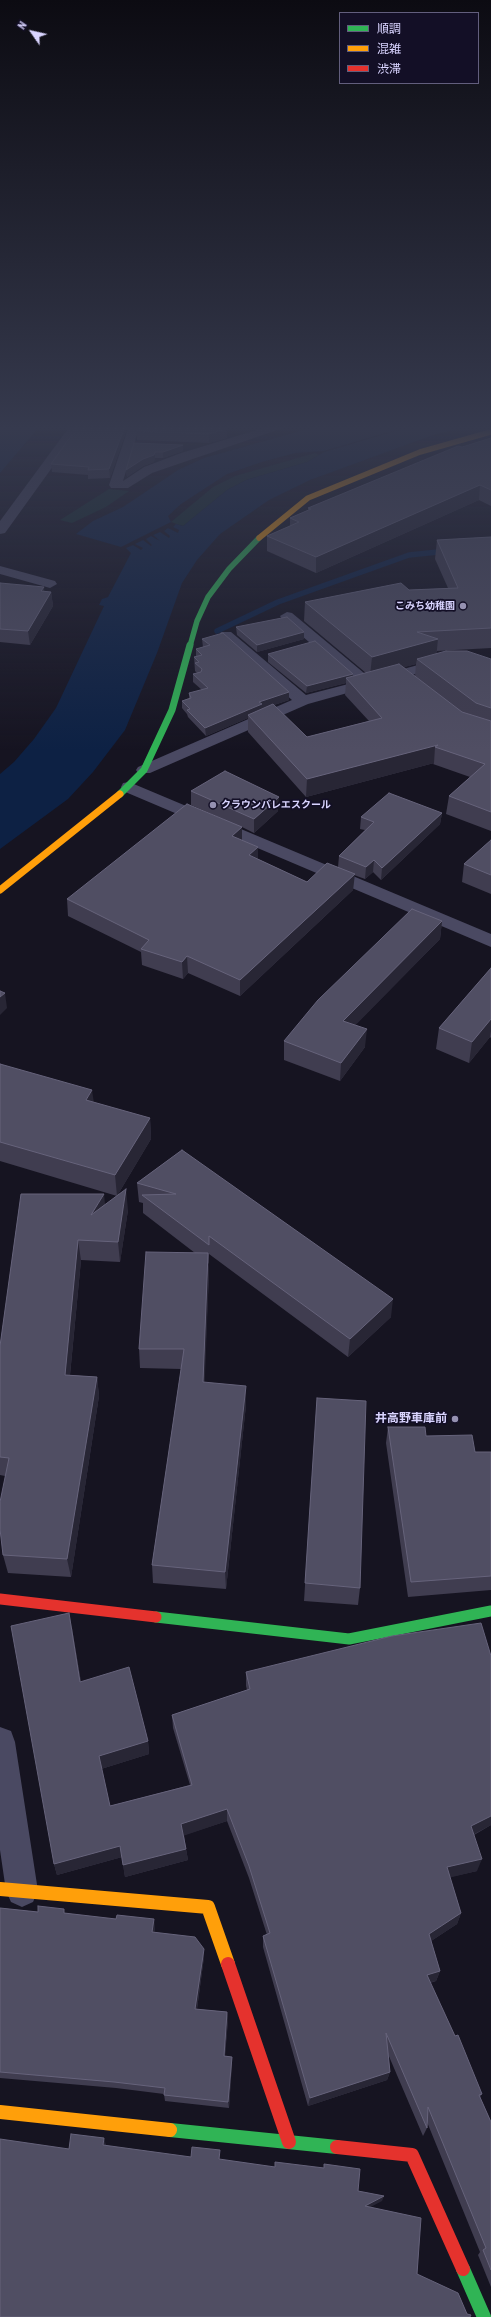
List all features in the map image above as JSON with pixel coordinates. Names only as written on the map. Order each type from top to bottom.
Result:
[{"type":"street","points":[[0,890],[129,787],[144,770],[172,710],[198,621],[208,597],[228,569],[262,534]]},
{"type":"street","points":[[0,570],[50,584]]},
{"type":"street","points":[[287,616],[310,643],[366,683]]},
{"type":"street","points":[[226,635],[261,657],[303,701]]},
{"type":"street","points":[[144,770],[303,701],[366,683],[407,679],[444,662],[469,663],[491,670]]},
{"type":"street","points":[[129,787],[491,941]]},
{"type":"street","points":[[0,1600],[349,1639],[491,1611]]},
{"type":"street","points":[[0,1742],[11,1890],[208,1907],[289,2142]]},
{"type":"street","points":[[0,2112],[412,2154],[484,2317]]},
{"type":"water","points":[[76,534],[147,534],[121,547]]},
{"type":"water","points":[[163,534],[169,538],[170,536],[168,534],[220,534],[197,560],[182,583],[157,653],[125,730],[93,772],[68,799],[0,849],[0,774],[14,762],[34,739],[56,708],[104,606],[99,605],[102,599],[108,597],[131,553],[126,548],[133,545],[141,550],[143,548],[135,544],[143,540],[151,546],[152,545],[146,539],[151,536],[160,541],[153,535]]},
{"type":"building","points":[[271,534],[368,534],[316,557],[267,536]]},
{"type":"building","points":[[491,537],[491,628],[417,632],[438,639],[372,657],[305,602],[401,583],[409,590],[458,588],[437,540]]},
{"type":"building","points":[[0,583],[44,587],[41,591],[51,592],[28,631],[0,629]]},
{"type":"building","points":[[287,617],[304,632],[257,645],[236,627]]},
{"type":"building","points":[[223,633],[289,692],[259,702],[262,704],[205,728],[187,710],[190,709],[182,701],[191,698],[189,693],[208,688],[193,674],[201,672],[202,669],[195,663],[199,662],[194,657],[202,655],[196,649],[210,645],[202,639]]},
{"type":"building","points":[[315,641],[353,674],[307,686],[268,654]]},
{"type":"building","points":[[446,651],[467,651],[491,659],[491,708],[476,703],[417,659]]},
{"type":"building","points":[[399,664],[462,712],[491,721],[491,812],[449,796],[485,764],[435,747],[438,745],[307,779],[248,715],[273,704],[307,737],[382,718],[346,678]]},
{"type":"building","points":[[225,771],[279,797],[254,819],[191,791]]},
{"type":"building","points":[[389,793],[442,813],[382,868],[374,860],[366,867],[339,856],[374,822],[361,817]]},
{"type":"building","points":[[187,804],[242,827],[232,836],[258,847],[249,855],[307,882],[327,863],[355,874],[240,980],[187,956],[182,962],[141,949],[149,940],[67,899]]},
{"type":"building","points":[[491,840],[491,875],[464,864]]},
{"type":"building","points":[[412,909],[442,921],[343,1021],[367,1029],[341,1063],[284,1041],[318,1000]]},
{"type":"building","points":[[491,968],[491,1019],[472,1042],[439,1028]]},
{"type":"building","points":[[0,991],[5,993],[0,997]]},
{"type":"building","points":[[0,1064],[92,1090],[86,1100],[150,1118],[115,1175],[0,1142]]},
{"type":"building","points":[[182,1150],[393,1299],[350,1339],[209,1236],[209,1245],[142,1195],[176,1194],[137,1183]]},
{"type":"building","points":[[126,1189],[118,1242],[78,1240],[65,1375],[97,1377],[67,1559],[3,1555],[0,1529],[0,1502],[9,1458],[0,1457],[0,1346],[21,1194],[104,1194],[91,1215]]},
{"type":"building","points":[[146,1252],[208,1253],[203,1382],[246,1386],[225,1572],[152,1565],[184,1349],[139,1349]]},
{"type":"building","points":[[317,1398],[366,1401],[360,1588],[305,1583]]},
{"type":"building","points":[[388,1427],[425,1427],[426,1436],[472,1435],[475,1452],[491,1452],[491,1576],[411,1582]]},
{"type":"building","points":[[69,1613],[80,1682],[129,1667],[148,1741],[99,1756],[110,1806],[192,1785],[172,1715],[250,1689],[246,1672],[392,1636],[481,1623],[491,1656],[491,1816],[471,1826],[482,1859],[447,1867],[461,1913],[429,1934],[440,1971],[427,1975],[455,2036],[458,2035],[482,2094],[479,2095],[491,2122],[491,2270],[483,2250],[486,2248],[428,2107],[427,2128],[386,2033],[390,2072],[310,2098],[263,1936],[270,1933],[249,1866],[227,1809],[181,1824],[186,1849],[123,1865],[120,1846],[54,1864],[11,1626]]},
{"type":"building","points":[[38,1906],[64,1909],[64,1913],[116,1919],[117,1915],[154,1919],[152,1932],[195,1937],[204,1949],[195,2009],[227,2012],[224,2056],[232,2057],[228,2102],[164,2095],[165,2088],[0,2072],[0,1908],[38,1912]]},
{"type":"building","points":[[71,2134],[104,2138],[103,2145],[191,2157],[192,2147],[220,2150],[219,2159],[275,2167],[275,2162],[324,2168],[324,2164],[360,2169],[358,2191],[384,2196],[365,2206],[421,2218],[417,2274],[458,2293],[467,2314],[471,2315],[470,2317],[0,2317],[0,2139],[69,2149]]},
{"type":"waterway","points":[[217,631],[278,602],[409,555],[448,551]]},
{"type":"traffic: fast","points":[[120,794],[144,770],[172,710],[197,621],[208,597],[229,569],[259,538]]},
{"type":"traffic: fast","points":[[156,1617],[349,1639],[491,1611]]},
{"type":"traffic: fast","points":[[170,2130],[337,2147]]},
{"type":"traffic: fast","points":[[463,2269],[484,2317]]},
{"type":"traffic: slow","points":[[259,538],[264,534]]},
{"type":"traffic: slow","points":[[0,890],[120,794]]},
{"type":"traffic: slow","points":[[0,1889],[208,1907],[228,1964]]},
{"type":"traffic: slow","points":[[0,2112],[170,2130]]},
{"type":"traffic: jam","points":[[0,1599],[156,1617]]},
{"type":"traffic: jam","points":[[228,1964],[289,2142]]},
{"type":"traffic: jam","points":[[337,2147],[412,2155],[463,2269]]},
{"type":"place","name":"こみち幼稚園","points":[[463,606]]},
{"type":"place","name":"クラウンバレエスクール","points":[[213,805]]},
{"type":"place","name":"井高野車庫前","points":[[455,1419]]}]
